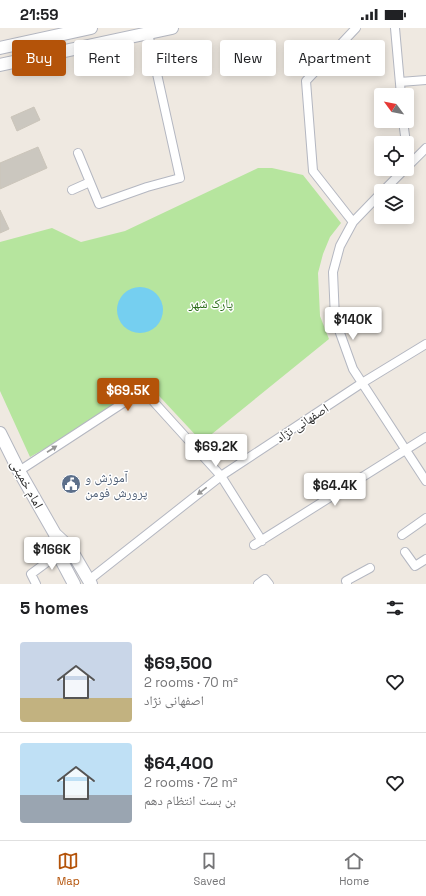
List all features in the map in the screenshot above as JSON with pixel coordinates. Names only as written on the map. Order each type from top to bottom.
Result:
[{"type":"street","points":[[0,48],[76,30],[91,28]]},
{"type":"street","points":[[0,65],[172,28]]},
{"type":"street","points":[[353,222],[312,171],[306,81],[356,28]]},
{"type":"street","points":[[395,28],[400,88]]},
{"type":"street","points":[[78,153],[99,204],[147,187],[180,178],[148,33]]},
{"type":"street","points":[[400,82],[426,80]]},
{"type":"street","points":[[414,160],[426,148]]},
{"type":"street","points":[[390,184],[398,176]]},
{"type":"street","points":[[72,190],[90,182]]},
{"type":"street","points":[[374,200],[353,222],[340,246],[333,272],[335,319],[353,370],[426,481]]},
{"type":"street","name":"اصفهانی نژاد","points":[[90,582],[221,476],[362,383],[426,344]]},
{"type":"street","points":[[19,471],[143,390],[221,476],[262,541]]},
{"type":"street","points":[[254,545],[426,437]]},
{"type":"street","name":"امام خمینی","points":[[1,440],[55,534],[70,548],[90,582]]},
{"type":"street","points":[[402,535],[426,518]]},
{"type":"street","name":"امام خمینی","points":[[55,534],[58,554],[74,584]]},
{"type":"street","points":[[405,552],[415,566],[426,560]]},
{"type":"street","points":[[36,584],[31,574],[58,554]]},
{"type":"street","points":[[347,584],[346,581],[370,568]]},
{"type":"street","points":[[258,584],[265,579],[269,584]]},
{"type":"green space","name":"پارک شهر","points":[[258,168],[272,168],[303,175],[341,223],[330,237],[323,254],[318,273],[320,316],[329,339],[202,442],[147,383],[71,434],[30,457],[0,391],[0,242],[52,228],[81,242],[125,231]]},
{"type":"water","points":[[145,287],[149,288],[159,297],[162,301],[162,319],[153,329],[145,333],[135,333],[127,329],[118,319],[117,305],[121,297],[131,288]]},
{"type":"building","points":[[34,107],[40,120],[17,131],[11,117]]},
{"type":"building","points":[[38,147],[47,168],[0,189],[0,163]]},
{"type":"building","points":[[0,210],[9,229],[0,233]]},
{"type":"place","name":"آموزش و پرورش فومن","points":[[71,484]]}]
